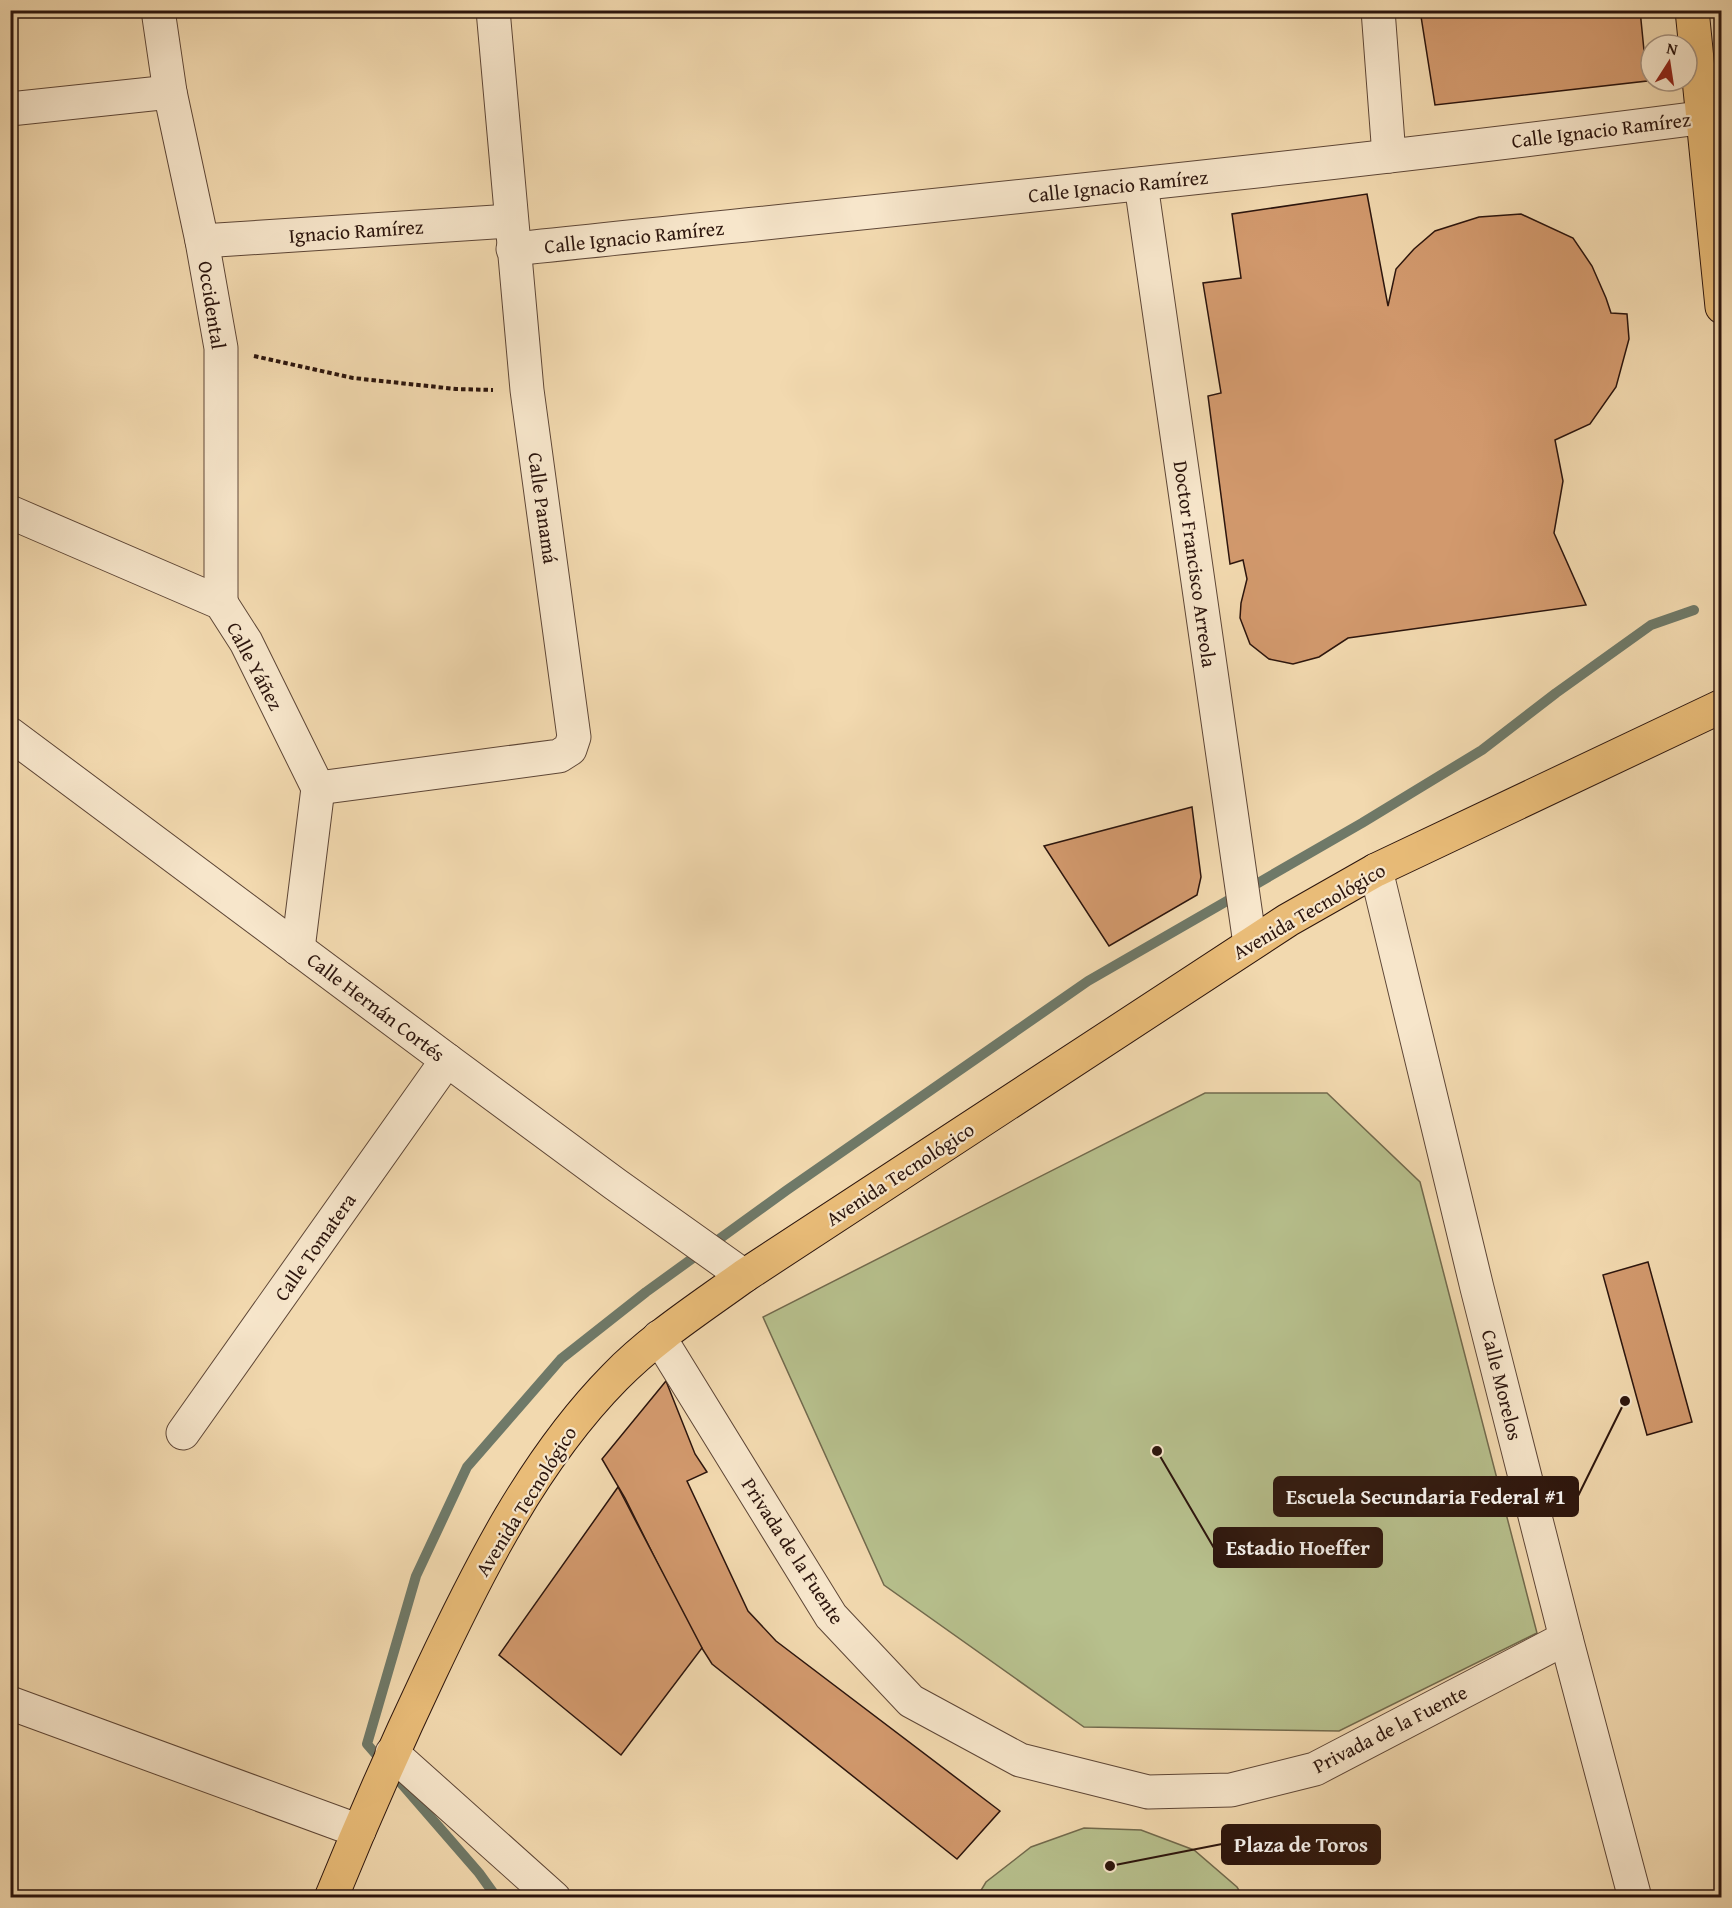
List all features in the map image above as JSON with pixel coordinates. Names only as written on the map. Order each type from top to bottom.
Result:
[{"type":"main road","points":[[1692,10],[1713,116],[1722,307]]},
{"type":"main road","name":"Avenida Tecnológico","points":[[331,1898],[392,1754],[462,1606],[507,1525],[546,1462],[581,1415],[615,1376],[659,1336],[744,1276],[1250,944],[1325,898],[1376,870],[1722,706]]},
{"type":"street","name":"Occidental","points":[[158,10],[170,92],[222,348],[221,603]]},
{"type":"street","name":"Calle Panamá","points":[[318,788],[559,756],[570,748],[574,737],[527,390],[493,10]]},
{"type":"street","points":[[1377,10],[1389,156]]},
{"type":"street","points":[[10,109],[170,92]]},
{"type":"street","name":"Calle Ignacio Ramírez","points":[[512,235],[1141,184],[1713,116]]},
{"type":"street","name":"Doctor Francisco Arreola","points":[[1141,184],[1250,944]]},
{"type":"street","name":"Ignacio Ramírez","points":[[202,241],[512,235]]},
{"type":"street","name":"Calle Yáñez","points":[[10,512],[221,603],[246,642],[318,788]]},
{"type":"street","name":"Calle Hernán Cortés","points":[[10,734],[605,1177],[744,1276]]},
{"type":"street","points":[[298,949],[318,788]]},
{"type":"street","name":"Calle Morelos","points":[[1376,870],[1477,1288],[1635,1898]]},
{"type":"street","name":"Calle Tomatera","points":[[183,1433],[447,1060]]},
{"type":"street","name":"Privada de la Fuente","points":[[659,1336],[831,1616],[910,1701],[1020,1760],[1148,1792],[1231,1790],[1315,1769],[1566,1638]]},
{"type":"street","points":[[10,1703],[359,1831]]},
{"type":"street","points":[[392,1754],[554,1898]]},
{"type":"path","points":[[222,348],[352,378],[456,389],[527,390]]},
{"type":"green space","points":[[1205,1093],[1327,1093],[1420,1182],[1537,1633],[1339,1731],[1084,1727],[884,1585],[763,1317]]},
{"type":"green space","points":[[1084,1828],[1141,1830],[1194,1850],[1237,1887],[1243,1897],[977,1897],[986,1882],[1031,1847]]},
{"type":"building","points":[[1420,10],[1640,10],[1642,33],[1639,33],[1639,82],[1435,105]]},
{"type":"building","points":[[1367,194],[1388,306],[1396,269],[1435,231],[1479,217],[1521,214],[1573,238],[1592,266],[1611,313],[1627,314],[1629,339],[1616,387],[1590,424],[1555,440],[1563,481],[1554,533],[1586,605],[1348,638],[1319,657],[1293,664],[1269,659],[1250,644],[1240,618],[1247,579],[1243,560],[1230,564],[1208,396],[1221,393],[1203,283],[1241,278],[1232,214]]},
{"type":"building","points":[[1192,807],[1201,877],[1197,895],[1109,946],[1044,846]]},
{"type":"building","points":[[1648,1262],[1692,1422],[1647,1435],[1603,1275]]},
{"type":"building","points":[[666,1381],[695,1454],[707,1472],[687,1481],[748,1611],[776,1641],[1000,1811],[957,1859],[712,1664],[691,1631],[625,1498],[602,1459]]},
{"type":"building","points":[[618,1487],[702,1648],[621,1755],[499,1655]]},
{"type":"waterway","points":[[497,1898],[479,1873],[367,1744],[416,1576],[467,1467],[561,1359],[646,1292],[787,1190],[1088,981],[1362,823],[1482,750],[1556,693],[1651,625],[1694,610]]},
{"type":"place","name":"Escuela Secundaria Federal #1","points":[[1625,1401]]},
{"type":"place","name":"Estadio Hoeffer","points":[[1157,1451]]},
{"type":"place","name":"Plaza de Toros","points":[[1110,1866]]}]
